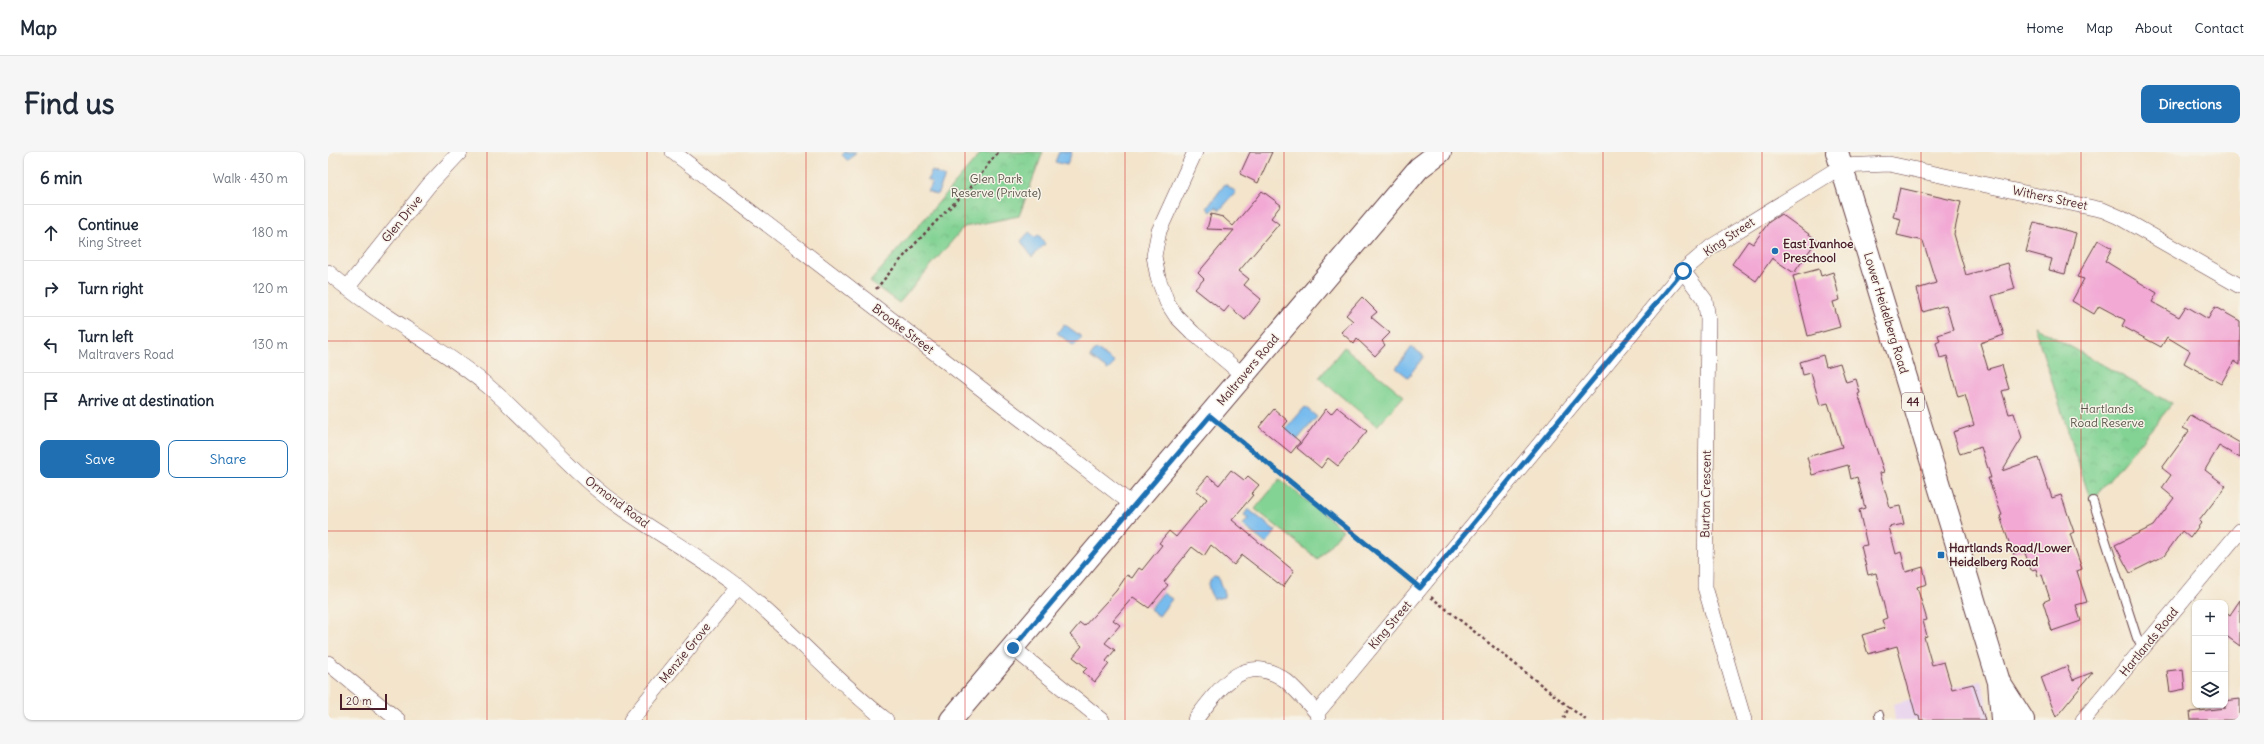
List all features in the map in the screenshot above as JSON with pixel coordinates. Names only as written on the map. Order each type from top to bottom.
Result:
[{"type":"street","name":"Glen Drive","points":[[347,288],[430,185],[460,152]]},
{"type":"street","name":"Brooke Street","points":[[673,152],[1133,505]]},
{"type":"street","points":[[1195,152],[1159,231],[1154,256],[1158,278],[1167,302],[1176,316],[1193,333],[1244,376]]},
{"type":"street","name":"Maltravers Road","points":[[951,720],[1419,168],[1440,152]]},
{"type":"street","name":"King Street","points":[[1318,716],[1420,588],[1683,271],[1711,247],[1839,159]]},
{"type":"street","name":"Withers Street","points":[[1839,159],[1888,164],[2103,210],[2119,216],[2240,286]]},
{"type":"street","name":"Lower Heidelberg Road","points":[[1839,159],[1999,682],[2002,720]]},
{"type":"street","name":"Burton Crescent","points":[[1683,271],[1705,300],[1708,319],[1704,587],[1744,720]]},
{"type":"street","name":"Ormond Road","points":[[328,272],[379,312],[455,361],[489,387],[605,496],[701,560],[738,587],[784,626],[855,696],[886,720]]},
{"type":"street","name":"Hartlands Road","points":[[2086,718],[2240,531]]},
{"type":"street","name":"Menzie Grove","points":[[631,720],[738,587]]},
{"type":"street","points":[[1013,648],[1102,720]]},
{"type":"street","points":[[328,664],[398,720]]},
{"type":"street","points":[[1195,720],[1223,685],[1245,670],[1270,672],[1285,681],[1318,716]]},
{"type":"street","name":"Lower Heidelberg Road","points":[[1999,682],[2023,720]]},
{"type":"lane","points":[[2094,500],[2138,638],[2144,648]]},
{"type":"path","points":[[876,289],[928,229],[970,189],[989,161],[999,152]]},
{"type":"path","points":[[1210,416],[1420,588],[1586,720]]},
{"type":"path","points":[[1563,720],[1569,707]]},
{"type":"shaded area","points":[[1981,680],[1991,720],[1895,720],[1893,704]]},
{"type":"green space","name":"Glen Park Reserve (Private)","points":[[982,152],[1043,152],[1019,216],[964,227],[899,303],[870,282]]},
{"type":"green space","name":"Hartlands Road Reserve","points":[[2034,326],[2172,404],[2091,502]]},
{"type":"green space","points":[[1344,347],[1404,396],[1377,426],[1319,378]]},
{"type":"green space","points":[[1280,479],[1343,530],[1318,559],[1255,509]]},
{"type":"water","points":[[845,152],[856,152],[848,161],[842,155]]},
{"type":"water","points":[[1059,152],[1072,152],[1067,165],[1055,162]]},
{"type":"water","points":[[932,171],[945,177],[937,195],[927,191],[932,183],[927,180]]},
{"type":"water","points":[[1225,184],[1236,192],[1220,210],[1216,207],[1211,212],[1207,208]]},
{"type":"water","points":[[1029,232],[1035,237],[1039,235],[1045,244],[1032,257],[1021,241]]},
{"type":"water","points":[[1064,324],[1082,337],[1074,346],[1057,333]]},
{"type":"water","points":[[1412,347],[1424,356],[1408,377],[1396,368]]},
{"type":"water","points":[[1096,349],[1115,363],[1108,370],[1090,357]]},
{"type":"water","points":[[1305,407],[1317,417],[1297,440],[1285,430]]},
{"type":"water","points":[[1248,509],[1276,531],[1266,544],[1243,525],[1248,518],[1244,515]]},
{"type":"water","points":[[1214,577],[1218,578],[1221,587],[1224,589],[1224,597],[1214,599],[1211,593],[1209,585]]},
{"type":"water","points":[[1163,593],[1172,599],[1159,616],[1150,609]]},
{"type":"building","points":[[1250,152],[1272,152],[1258,183],[1240,174]]},
{"type":"building","points":[[1900,188],[1961,202],[1954,234],[1966,275],[2008,263],[2015,289],[1992,296],[2004,335],[1980,343],[1988,369],[2002,365],[2009,389],[2002,391],[2009,414],[2014,413],[2022,438],[2002,471],[2038,458],[2052,498],[2061,495],[2074,532],[2070,534],[2082,569],[2077,571],[2087,602],[2076,605],[2081,621],[2052,631],[2043,602],[2050,599],[2042,575],[2038,576],[2036,569],[2031,570],[2024,550],[2013,554],[2000,516],[2002,515],[1988,478],[1991,478],[1981,447],[1960,454],[1953,432],[1974,425],[1965,395],[1958,397],[1947,356],[1940,358],[1936,343],[1940,341],[1938,335],[1953,330],[1946,305],[1923,312],[1917,289],[1936,283],[1923,241],[1897,235],[1901,219],[1893,217]]},
{"type":"building","points":[[1262,191],[1281,205],[1271,218],[1279,224],[1239,271],[1249,279],[1244,285],[1261,299],[1245,320],[1229,306],[1224,312],[1195,289],[1204,279],[1198,273],[1234,230],[1207,229],[1211,214],[1223,217],[1233,226]]},
{"type":"building","name":"East Ivanhoe Preschool","points":[[1781,214],[1817,240],[1794,273],[1772,258],[1756,281],[1732,264],[1748,241],[1753,244],[1769,222]]},
{"type":"building","points":[[2034,222],[2076,233],[2065,274],[2049,270],[2052,259],[2026,252]]},
{"type":"building","points":[[2098,240],[2112,248],[2105,261],[2157,293],[2152,302],[2179,317],[2186,306],[2208,319],[2215,307],[2240,321],[2240,365],[2234,361],[2221,384],[2184,363],[2190,351],[2167,337],[2161,347],[2122,326],[2125,320],[2099,306],[2094,314],[2072,301],[2084,279],[2077,277]]},
{"type":"building","points":[[1819,269],[1821,276],[1833,272],[1840,300],[1833,302],[1840,327],[1808,336],[1793,276]]},
{"type":"building","points":[[1362,297],[1377,312],[1371,317],[1390,333],[1382,341],[1385,345],[1375,356],[1357,339],[1354,344],[1341,332],[1353,321],[1346,315]]},
{"type":"building","points":[[1823,355],[1826,367],[1840,363],[1846,382],[1856,379],[1860,393],[1858,394],[1884,472],[1880,473],[1890,508],[1900,506],[1904,524],[1889,527],[1896,554],[1901,552],[1906,572],[1923,567],[1927,584],[1917,587],[1927,620],[1923,621],[1927,636],[1924,637],[1932,665],[1944,662],[1952,689],[1973,684],[1985,720],[1920,720],[1919,715],[1916,716],[1897,646],[1868,654],[1862,635],[1885,628],[1882,620],[1887,618],[1876,573],[1868,575],[1861,546],[1867,545],[1859,510],[1865,508],[1857,477],[1851,479],[1848,465],[1812,475],[1807,457],[1842,447],[1828,403],[1820,405],[1811,373],[1803,375],[1800,362]]},
{"type":"building","points":[[1337,407],[1367,431],[1338,466],[1328,458],[1321,468],[1297,448],[1326,409],[1331,414]]},
{"type":"building","points":[[1274,409],[1288,421],[1283,427],[1300,442],[1291,453],[1259,427]]},
{"type":"building","points":[[2191,415],[2240,443],[2240,458],[2219,446],[2205,470],[2226,486],[2199,521],[2201,523],[2190,538],[2182,531],[2164,556],[2130,573],[2115,545],[2153,526],[2174,498],[2162,488],[2171,475],[2162,468],[2189,431],[2183,428]]},
{"type":"building","points":[[1231,470],[1244,480],[1248,476],[1259,485],[1251,494],[1253,495],[1232,520],[1294,571],[1283,587],[1242,555],[1234,565],[1211,545],[1204,556],[1192,547],[1164,582],[1168,585],[1149,608],[1133,597],[1113,620],[1120,625],[1105,643],[1115,650],[1106,661],[1109,664],[1095,682],[1083,672],[1087,668],[1073,657],[1082,646],[1070,635],[1080,623],[1084,626],[1116,591],[1127,575],[1132,578],[1139,568],[1142,570],[1162,545],[1159,543],[1169,531],[1176,537],[1207,499],[1196,490],[1208,476],[1219,485]]},
{"type":"building","points":[[2240,600],[2240,646],[2228,637],[2228,613],[2230,615]]},
{"type":"building","points":[[2067,666],[2073,680],[2093,672],[2056,717],[2041,677]]},
{"type":"building","points":[[2183,669],[2185,689],[2170,692],[2167,671]]},
{"type":"building","points":[[2240,699],[2240,720],[2191,720],[2190,712],[2228,708],[2228,701]]},
{"type":"place","name":"East Ivanhoe Preschool","points":[[1775,251]]},
{"type":"place","name":"Hartlands Road/Lower Heidelberg Road","points":[[1941,555]]},
{"type":"route","points":[[1013,648],[1210,416],[1420,588],[1683,271]]}]
